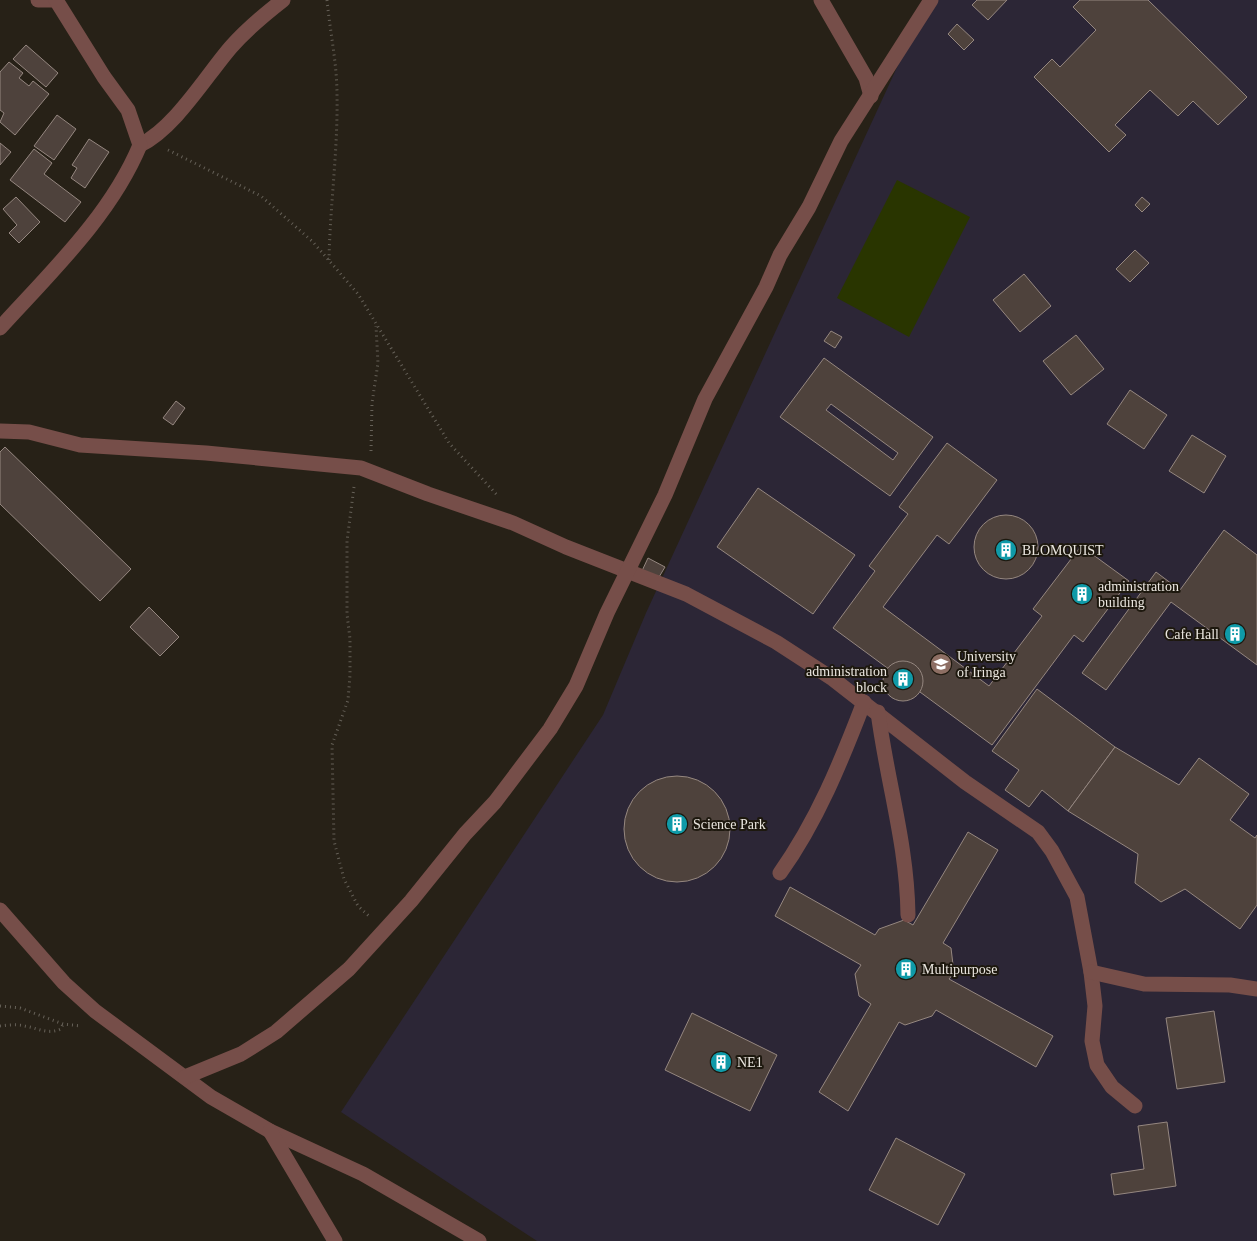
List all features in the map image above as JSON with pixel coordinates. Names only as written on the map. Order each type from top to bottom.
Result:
[{"type":"street","points":[[38,0],[54,0],[128,110],[146,141]]},
{"type":"street","points":[[1,325],[79,239],[108,202],[146,141],[198,90],[232,45],[282,0]]},
{"type":"street","points":[[821,0],[866,78],[871,96]]},
{"type":"street","points":[[185,1077],[233,1057],[276,1032],[349,969],[495,802],[550,729],[576,686],[608,613],[665,495],[705,399],[766,287],[780,255],[809,207],[841,141],[931,0]]},
{"type":"street","points":[[0,431],[29,432],[80,445],[206,453],[364,469],[428,494],[514,523],[686,594],[776,642],[833,679],[878,712],[965,782],[1038,832],[1052,851],[1077,898],[1091,972],[1094,1006],[1092,1041],[1097,1066],[1112,1087],[1135,1106]]},
{"type":"street","points":[[780,873],[798,848],[815,815],[848,743],[864,702]]},
{"type":"street","points":[[878,712],[883,753],[904,848],[908,915]]},
{"type":"street","points":[[0,910],[64,983],[116,1026],[211,1097],[270,1131],[363,1174],[479,1241]]},
{"type":"street","points":[[1091,972],[1144,984],[1238,986],[1257,989]]},
{"type":"street","points":[[270,1131],[335,1241]]},
{"type":"path","points":[[327,0],[335,51],[337,94],[336,149],[330,212],[329,260]]},
{"type":"path","points":[[146,141],[260,196],[302,231],[358,294],[449,443],[503,502]]},
{"type":"path","points":[[376,325],[378,363],[364,469],[355,483],[349,514],[347,614],[350,639],[350,676],[348,700],[332,745],[334,841],[344,880],[358,906],[384,931]]},
{"type":"path","points":[[0,1006],[20,1008],[63,1024],[116,1026]]},
{"type":"path","points":[[0,1026],[22,1025],[42,1031],[55,1032],[61,1029],[63,1024]]},
{"type":"shaded area","name":"University of Iringa","points":[[928,0],[1257,0],[1257,1241],[537,1241],[341,1112],[603,715],[646,613]]},
{"type":"green space","points":[[897,180],[970,217],[909,337],[837,298]]},
{"type":"building","points":[[977,0],[1007,0],[988,20],[972,5]]},
{"type":"building","points":[[1080,0],[1148,0],[1247,97],[1218,125],[1193,101],[1178,116],[1150,90],[1115,125],[1126,135],[1109,152],[1034,77],[1052,59],[1060,67],[1096,30],[1073,7]]},
{"type":"building","points":[[957,24],[974,40],[964,50],[948,34]]},
{"type":"building","points":[[26,45],[58,73],[46,87],[13,59]]},
{"type":"building","points":[[9,62],[23,73],[19,78],[29,86],[33,81],[49,94],[15,135],[0,122],[4,113],[0,110],[0,72]]},
{"type":"building","points":[[57,115],[76,129],[54,160],[34,146]]},
{"type":"building","points":[[89,139],[109,152],[85,188],[71,178],[77,168],[72,165]]},
{"type":"building","points":[[0,143],[11,152],[0,165]]},
{"type":"building","points":[[34,149],[52,163],[44,174],[81,202],[65,222],[10,180]]},
{"type":"building","points":[[16,197],[40,222],[19,243],[9,233],[17,225],[3,209]]},
{"type":"building","points":[[1142,197],[1150,204],[1142,212],[1135,205]]},
{"type":"building","points":[[1135,250],[1149,263],[1130,282],[1116,269]]},
{"type":"building","points":[[1024,274],[1051,306],[1020,332],[993,300]]},
{"type":"building","points":[[831,331],[842,337],[835,348],[824,341]]},
{"type":"building","points":[[1076,335],[1104,369],[1071,395],[1043,361]]},
{"type":"building","points":[[824,358],[933,437],[890,496],[780,417]],"holes":[[[831,404],[898,453],[893,460],[826,410]]]},
{"type":"building","points":[[1130,390],[1167,415],[1144,449],[1107,424]]},
{"type":"building","points":[[176,401],[185,408],[173,425],[163,418]]},
{"type":"building","points":[[1192,435],[1226,456],[1204,493],[1169,471]]},
{"type":"building","name":"administration building","points":[[947,443],[997,480],[949,544],[937,535],[883,607],[989,686],[1042,616],[1033,609],[1081,546],[1129,581],[1083,642],[1074,635],[992,745],[833,628],[875,571],[869,566],[908,514],[899,507]]},
{"type":"building","points":[[5,447],[131,569],[100,601],[0,504],[0,452]]},
{"type":"building","points":[[758,488],[855,555],[813,614],[717,547]]},
{"type":"building","name":"BLOMQUIST","points":[[1006,515],[1018,517],[1029,524],[1036,535],[1038,547],[1036,559],[1029,570],[1018,577],[1006,579],[994,577],[983,570],[976,559],[974,547],[976,535],[983,524],[994,517]]},
{"type":"building","name":"Cafe Hall","points":[[1224,530],[1257,555],[1257,665],[1171,602],[1106,690],[1082,673],[1156,572],[1180,590]]},
{"type":"building","points":[[648,558],[665,567],[656,582],[641,573]]},
{"type":"building","points":[[149,607],[179,637],[160,656],[130,627]]},
{"type":"building","name":"administration block","points":[[907,661],[914,664],[920,670],[923,681],[922,689],[914,698],[907,701],[899,701],[892,698],[884,689],[883,677],[886,670],[895,662]]},
{"type":"building","points":[[1037,689],[1115,747],[1068,811],[1042,790],[1029,807],[1005,790],[1019,770],[992,751]]},
{"type":"building","points":[[1115,747],[1179,785],[1199,758],[1249,794],[1230,820],[1255,838],[1257,835],[1257,905],[1240,929],[1185,889],[1161,902],[1135,883],[1138,854],[1068,811]]},
{"type":"building","name":"Science Park","points":[[677,776],[697,780],[715,791],[726,809],[730,829],[726,849],[715,867],[697,878],[677,882],[657,878],[639,867],[628,849],[624,829],[628,809],[639,791],[657,780]]},
{"type":"building","name":"Multipurpose","points":[[968,832],[998,850],[943,943],[951,948],[954,973],[949,979],[1053,1036],[1036,1067],[936,1010],[932,1016],[905,1025],[899,1022],[848,1111],[819,1092],[871,1004],[859,996],[855,974],[861,965],[775,916],[790,887],[875,935],[879,929],[904,920],[913,925]]},
{"type":"building","points":[[1214,1011],[1225,1082],[1177,1089],[1166,1018]]},
{"type":"building","name":"NE1","points":[[692,1013],[777,1055],[750,1111],[665,1070]]},
{"type":"building","points":[[1167,1122],[1176,1186],[1114,1195],[1111,1174],[1144,1169],[1138,1126]]},
{"type":"building","points":[[896,1138],[965,1174],[938,1225],[869,1190]]},
{"type":"place","name":"BLOMQUIST","points":[[1006,550]]},
{"type":"place","name":"administration building","points":[[1082,594]]},
{"type":"place","name":"Cafe Hall","points":[[1235,634]]},
{"type":"place","name":"University of Iringa","points":[[941,664]]},
{"type":"place","name":"administration block","points":[[903,679]]},
{"type":"place","name":"Science Park","points":[[677,824]]},
{"type":"place","name":"Multipurpose","points":[[906,969]]},
{"type":"place","name":"NE1","points":[[721,1062]]}]
